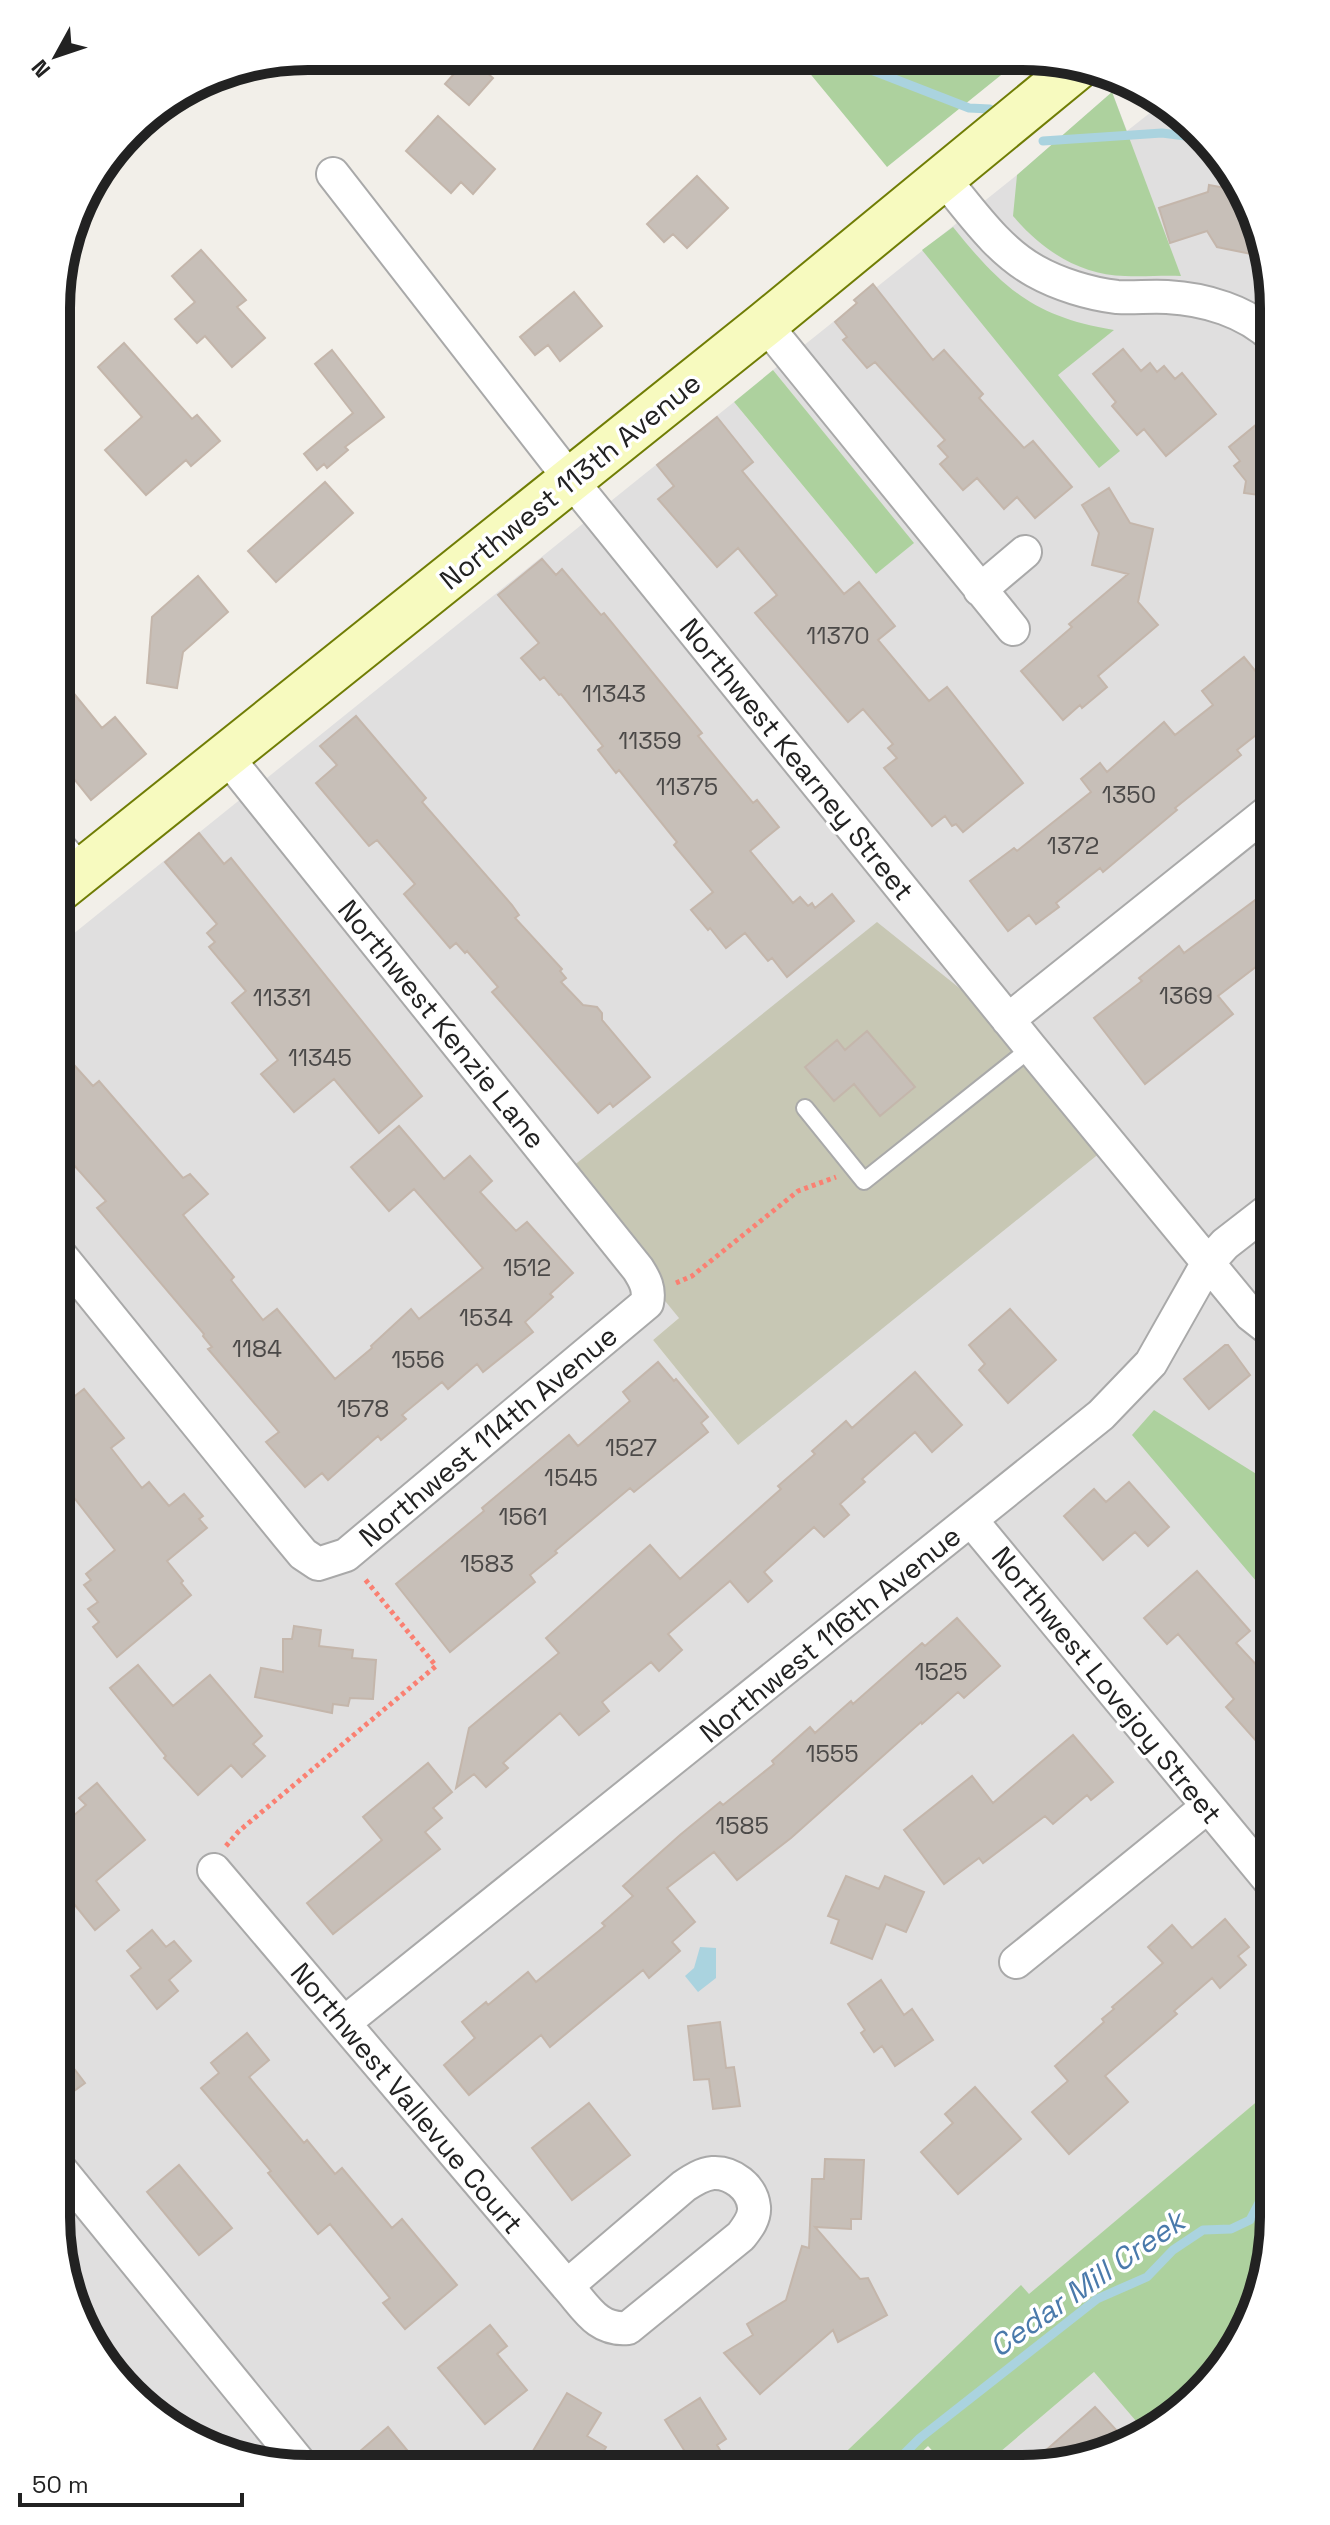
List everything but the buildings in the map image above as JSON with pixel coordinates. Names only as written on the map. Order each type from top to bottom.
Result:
[{"type":"street","name":"Northwest 113th Avenue","points":[[70,867],[227,757],[944,179],[1068,75]]},
{"type":"street","name":"Northwest Kearney Street","points":[[333,174],[571,480],[1207,1264],[1259,1322]]},
{"type":"street","points":[[944,179],[1006,250],[1034,270],[1061,283],[1115,297],[1199,300],[1231,310],[1260,327]]},
{"type":"street","points":[[765,324],[1013,629]]},
{"type":"street","points":[[980,590],[1025,552]]},
{"type":"street","name":"Northwest Kenzie Lane","points":[[227,757],[628,1257],[647,1284],[649,1295]]},
{"type":"street","points":[[1008,1020],[1260,818]]},
{"type":"street","name":"Northwest 116th Avenue","points":[[344,2023],[1101,1415],[1151,1363],[1207,1264],[1225,1244],[1260,1217]]},
{"type":"street","points":[[70,1267],[303,1554],[332,1560]]},
{"type":"street","name":"Northwest 114th Avenue","points":[[332,1560],[639,1310],[647,1303],[649,1295]]},
{"type":"street","name":"Northwest Lovejoy Street","points":[[971,1520],[1259,1869]]},
{"type":"street","points":[[1016,1962],[1207,1807]]},
{"type":"street","name":"Northwest Vallevue Court","points":[[214,1870],[567,2286],[601,2325],[613,2330],[628,2328],[741,2236],[751,2222],[754,2207],[748,2191],[738,2180],[726,2174],[700,2176],[684,2186],[567,2286]]},
{"type":"street","points":[[70,2181],[292,2454]]},
{"type":"lane","points":[[805,1108],[864,1181],[1031,1048]]},
{"type":"path","points":[[214,1870],[218,1856],[239,1831],[436,1666],[332,1560]]},
{"type":"shaded area","points":[[1112,92],[1127,131],[1154,110],[1201,151],[1220,176],[1247,231],[1255,262],[1260,308],[1259,2100],[1029,2295],[1021,2286],[843,2455],[308,2455],[246,2447],[189,2423],[163,2406],[129,2374],[110,2349],[83,2294],[71,2233],[70,937],[734,402],[876,574],[913,543],[773,370],[1017,175]],"holes":[[[679,1318],[738,1445],[653,1340]]]},
{"type":"shaded area","points":[[877,922],[1028,1043],[1111,1144],[738,1445],[653,1340],[679,1318],[562,1175]]},
{"type":"shaded area","points":[[1094,2372],[1139,2424],[1099,2442],[1068,2450],[996,2455]]},
{"type":"green space","points":[[807,70],[1007,70],[887,167]]},
{"type":"green space","points":[[1112,92],[1181,276],[1108,275],[1077,266],[1036,240],[1013,216],[1017,175]]},
{"type":"green space","points":[[953,227],[1004,283],[1022,296],[1062,317],[1114,330],[1058,375],[1120,451],[1099,468],[922,250]]},
{"type":"green space","points":[[773,370],[914,543],[876,574],[734,402]]},
{"type":"green space","points":[[1154,1410],[1259,1476],[1259,1585],[1132,1435]]},
{"type":"green space","points":[[1259,2100],[1259,2233],[1247,2294],[1228,2336],[1211,2362],[1167,2406],[1139,2424],[1094,2372],[996,2455],[936,2455],[928,2446],[919,2455],[843,2455],[1021,2285],[1029,2294]]},
{"type":"water","points":[[700,1947],[716,1948],[716,1978],[698,1992],[685,1976],[694,1968]]},
{"type":"waterway","name":"Cedar Mill Creek","points":[[872,70],[969,108],[990,109]]},
{"type":"waterway","name":"Cedar Mill Creek","points":[[1043,141],[1162,133],[1186,136]]},
{"type":"waterway","name":"Cedar Mill Creek","points":[[903,2455],[920,2438],[1097,2299],[1147,2277],[1173,2250],[1203,2230],[1231,2229],[1250,2220],[1259,2203]]}]
